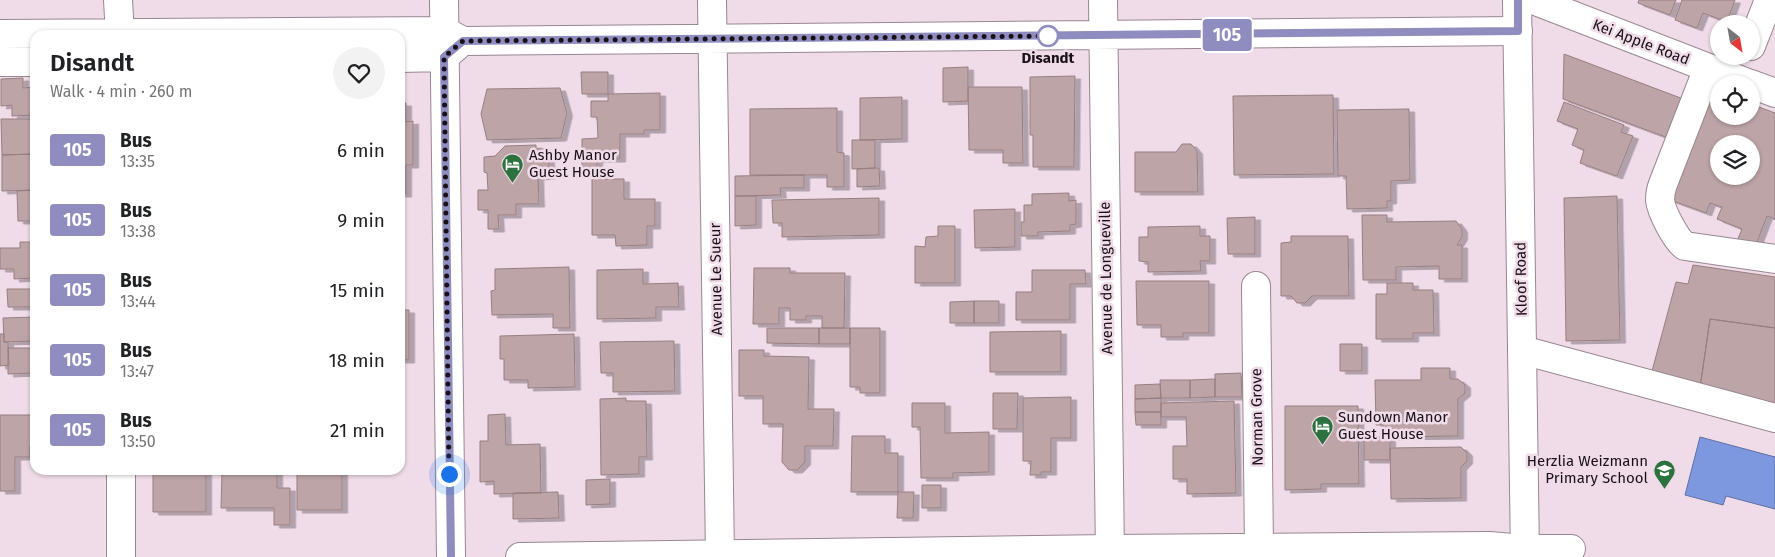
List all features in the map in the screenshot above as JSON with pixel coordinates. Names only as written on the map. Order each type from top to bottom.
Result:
[{"type":"street","points":[[118,0],[120,30]]},
{"type":"street","points":[[444,0],[450,43],[451,557]]},
{"type":"street","name":"Avenue Le Sueur","points":[[712,0],[720,555]]},
{"type":"street","name":"Avenue de Longueville","points":[[1103,0],[1110,553]]},
{"type":"street","name":"Kloof Road","points":[[1518,0],[1525,553]]},
{"type":"street","name":"Kei Apple Road","points":[[1533,0],[1708,68],[1742,75]]},
{"type":"street","points":[[1760,23],[1769,0]]},
{"type":"street","points":[[405,40],[450,43],[1518,31]]},
{"type":"street","points":[[0,34],[30,34]]},
{"type":"street","points":[[405,56],[450,43]]},
{"type":"street","points":[[0,62],[30,62]]},
{"type":"street","points":[[1708,68],[1663,184],[1660,196],[1661,205],[1677,238],[1685,246],[1775,259]]},
{"type":"street","name":"Kei Apple Road","points":[[1760,84],[1775,94]]},
{"type":"street","name":"Norman Grove","points":[[1256,286],[1259,548]]},
{"type":"street","points":[[1522,350],[1775,418]]},
{"type":"street","points":[[121,475],[121,557]]},
{"type":"street","points":[[520,557],[1110,553],[1259,548],[1489,546],[1525,553],[1571,549]]},
{"type":"water","points":[[1700,437],[1775,457],[1775,509],[1726,496],[1723,505],[1685,495]]},
{"type":"building","points":[[1639,0],[1676,0],[1670,15],[1638,3]]},
{"type":"building","points":[[1682,0],[1735,0],[1730,15],[1710,16],[1703,13],[1697,28],[1675,20]]},
{"type":"building","points":[[1564,54],[1686,100],[1671,139],[1563,99]]},
{"type":"building","points":[[968,67],[968,101],[943,102],[943,68]]},
{"type":"building","points":[[581,72],[608,72],[608,94],[582,94]]},
{"type":"building","points":[[1075,76],[1074,167],[1033,167],[1033,135],[1030,135],[1030,77]]},
{"type":"building","points":[[23,78],[23,88],[30,87],[30,115],[12,116],[12,105],[1,106],[1,79]]},
{"type":"building","points":[[968,87],[1022,87],[1023,163],[1003,163],[1003,150],[969,150]]},
{"type":"building","points":[[560,88],[567,113],[561,138],[487,140],[481,114],[487,89]]},
{"type":"building","points":[[1709,88],[1710,125],[1760,125],[1760,107],[1775,113],[1775,219],[1767,216],[1755,247],[1737,241],[1742,229],[1717,219],[1722,207],[1710,203],[1706,213],[1668,199]]},
{"type":"building","points":[[660,93],[660,130],[644,130],[644,134],[620,134],[620,159],[597,159],[597,173],[582,173],[582,139],[598,138],[597,117],[591,117],[591,101],[608,101],[608,94]]},
{"type":"building","points":[[1333,95],[1334,174],[1234,175],[1233,96]]},
{"type":"building","points":[[902,97],[902,139],[860,140],[860,98]]},
{"type":"building","points":[[1564,102],[1624,125],[1621,132],[1633,136],[1617,176],[1580,163],[1584,150],[1572,145],[1578,129],[1557,121]]},
{"type":"building","points":[[405,103],[406,122],[413,121],[413,165],[406,165],[406,194]]},
{"type":"building","points":[[837,108],[837,152],[844,153],[844,187],[827,187],[827,175],[750,175],[750,109]]},
{"type":"building","points":[[1409,109],[1410,180],[1391,181],[1391,201],[1387,201],[1387,208],[1347,209],[1346,176],[1338,176],[1337,110]]},
{"type":"building","points":[[1,119],[30,119],[30,154],[2,155]]},
{"type":"building","points":[[852,140],[875,140],[875,168],[852,169]]},
{"type":"building","points":[[1182,144],[1191,144],[1197,151],[1198,192],[1135,192],[1135,152],[1176,152]]},
{"type":"building","name":"Ashby Manor Guest House","points":[[536,145],[536,149],[549,149],[549,176],[538,177],[539,204],[516,204],[516,215],[498,215],[499,229],[488,229],[488,210],[478,210],[478,190],[488,190],[487,173],[484,172],[484,157],[495,156],[505,146]]},
{"type":"building","points":[[30,154],[30,190],[2,191],[2,155]]},
{"type":"building","points":[[879,168],[880,186],[857,187],[857,169]]},
{"type":"building","points":[[804,175],[804,188],[780,188],[781,195],[735,196],[735,176]]},
{"type":"building","points":[[592,179],[624,179],[624,199],[655,199],[655,226],[647,226],[647,245],[616,246],[615,235],[592,235]]},
{"type":"building","points":[[30,190],[30,221],[18,221],[17,191]]},
{"type":"building","points":[[1069,193],[1069,201],[1076,200],[1076,224],[1070,225],[1070,231],[1038,232],[1038,236],[1021,236],[1021,222],[1024,222],[1024,205],[1032,205],[1032,194]]},
{"type":"building","points":[[735,196],[756,196],[756,225],[735,226]]},
{"type":"building","points":[[1617,196],[1620,340],[1566,341],[1564,198]]},
{"type":"building","points":[[879,198],[879,235],[782,237],[782,223],[773,223],[772,200]]},
{"type":"building","points":[[1015,209],[1015,247],[975,248],[974,210]]},
{"type":"building","points":[[1362,215],[1387,215],[1387,222],[1456,221],[1462,229],[1462,237],[1457,245],[1462,245],[1462,279],[1439,279],[1439,266],[1396,267],[1396,280],[1363,280]]},
{"type":"building","points":[[1255,217],[1255,254],[1228,254],[1227,218]]},
{"type":"building","points":[[938,226],[955,226],[955,283],[915,283],[915,246],[925,247],[926,237],[938,236]]},
{"type":"building","points":[[1200,226],[1200,236],[1210,236],[1210,261],[1200,261],[1201,271],[1148,272],[1148,262],[1139,261],[1139,237],[1148,237],[1148,227]]},
{"type":"building","points":[[1291,236],[1348,236],[1349,296],[1312,296],[1305,303],[1297,303],[1291,296],[1281,296],[1281,243],[1291,242]]},
{"type":"building","points":[[20,242],[30,242],[30,278],[14,279],[14,269],[0,269],[0,248],[20,248]]},
{"type":"building","points":[[1693,265],[1775,277],[1775,328],[1710,319],[1700,388],[1652,371],[1676,282],[1688,284]]},
{"type":"building","points":[[569,267],[570,328],[553,328],[553,314],[492,315],[491,291],[495,290],[495,269]]},
{"type":"building","points":[[754,268],[790,268],[790,273],[845,273],[844,328],[822,328],[822,316],[806,316],[806,320],[790,320],[790,308],[779,308],[779,324],[753,324]]},
{"type":"building","points":[[643,269],[643,284],[678,283],[679,307],[656,307],[656,318],[597,319],[597,270]]},
{"type":"building","points":[[1032,270],[1085,270],[1086,284],[1070,284],[1070,320],[1016,320],[1016,292],[1032,292]]},
{"type":"building","points":[[1136,281],[1209,281],[1209,333],[1183,333],[1183,337],[1161,337],[1161,325],[1137,325]]},
{"type":"building","points":[[1387,283],[1413,283],[1413,290],[1433,290],[1434,333],[1413,333],[1413,339],[1376,339],[1376,294],[1387,294]]},
{"type":"building","points":[[7,289],[30,289],[30,307],[8,307]]},
{"type":"building","points":[[974,301],[974,323],[950,323],[950,302]]},
{"type":"building","points":[[974,301],[999,301],[999,323],[974,323]]},
{"type":"building","points":[[405,310],[409,310],[409,360],[405,360]]},
{"type":"building","points":[[30,317],[30,341],[4,342],[3,318]]},
{"type":"building","points":[[1710,319],[1775,328],[1775,408],[1700,388]]},
{"type":"building","points":[[767,328],[819,328],[819,344],[767,343]]},
{"type":"building","points":[[819,328],[850,328],[850,344],[819,344]]},
{"type":"building","points":[[850,328],[880,328],[880,393],[860,393],[860,387],[850,387]]},
{"type":"building","points":[[1061,331],[1061,372],[990,372],[990,332]]},
{"type":"building","points":[[0,334],[4,334],[4,342],[8,342],[9,365],[0,366]]},
{"type":"building","points":[[574,334],[575,387],[528,388],[528,380],[504,380],[504,359],[500,359],[500,336]]},
{"type":"building","points":[[674,341],[675,391],[613,392],[613,373],[601,373],[600,342]]},
{"type":"building","points":[[1340,344],[1362,344],[1362,371],[1340,371]]},
{"type":"building","points":[[8,348],[30,348],[30,373],[8,374]]},
{"type":"building","points":[[739,350],[764,350],[764,356],[809,357],[808,409],[834,409],[833,446],[805,446],[805,462],[797,470],[789,470],[782,462],[783,424],[763,424],[763,396],[739,396]]},
{"type":"building","points":[[1421,368],[1450,368],[1450,379],[1458,379],[1465,385],[1465,393],[1458,399],[1458,436],[1383,437],[1383,425],[1376,425],[1375,380],[1421,380]]},
{"type":"building","points":[[1241,373],[1242,397],[1215,397],[1215,374]]},
{"type":"building","points":[[1215,379],[1215,397],[1190,398],[1190,380]]},
{"type":"building","points":[[1160,380],[1190,380],[1190,398],[1161,398]]},
{"type":"building","points":[[1160,384],[1161,398],[1135,399],[1135,385]]},
{"type":"building","points":[[993,393],[1018,393],[1017,429],[993,429]]},
{"type":"building","points":[[1071,397],[1071,438],[1051,438],[1051,472],[1041,472],[1041,475],[1030,475],[1031,461],[1023,461],[1023,398]]},
{"type":"building","points":[[626,398],[626,401],[646,401],[647,457],[639,457],[639,474],[601,475],[600,399]]},
{"type":"building","points":[[1161,398],[1161,412],[1135,412],[1135,399]]},
{"type":"building","points":[[1234,401],[1236,493],[1187,494],[1187,479],[1173,479],[1173,446],[1187,446],[1186,417],[1161,417],[1161,403]]},
{"type":"building","points":[[912,403],[945,403],[945,433],[989,432],[989,472],[953,473],[953,478],[921,478],[920,427],[912,427]]},
{"type":"building","name":"Sundown Manor Guest House","points":[[1285,406],[1358,406],[1359,484],[1321,484],[1321,489],[1285,490]]},
{"type":"building","points":[[1135,412],[1161,412],[1161,425],[1136,425]]},
{"type":"building","points":[[505,414],[506,445],[540,444],[541,493],[494,494],[494,481],[480,482],[480,441],[488,441],[488,415]]},
{"type":"building","points":[[0,415],[30,415],[30,457],[15,457],[15,491],[0,491]]},
{"type":"building","points":[[852,436],[885,436],[885,453],[898,453],[898,492],[851,492]]},
{"type":"building","points":[[1364,437],[1390,437],[1390,460],[1364,460]]},
{"type":"building","points":[[1461,447],[1467,453],[1467,461],[1461,467],[1461,498],[1391,499],[1390,448]]},
{"type":"building","points":[[153,475],[206,475],[206,512],[153,512]]},
{"type":"building","points":[[222,475],[277,475],[277,488],[290,488],[290,525],[274,525],[274,508],[221,508]]},
{"type":"building","points":[[297,475],[342,475],[342,510],[297,510]]},
{"type":"building","points":[[610,479],[610,504],[586,505],[586,480]]},
{"type":"building","points":[[922,485],[941,485],[941,508],[922,508]]},
{"type":"building","points":[[558,492],[559,518],[513,519],[513,493]]},
{"type":"building","points":[[898,492],[914,492],[913,518],[897,518]]},
{"type":"bus line","name":"105","points":[[451,557],[444,57],[463,41],[1518,31],[1518,0]]},
{"type":"place","name":"Disandt","points":[[1048,36]]},
{"type":"place","name":"Ashby Manor Guest House","points":[[513,183]]},
{"type":"place","name":"Sundown Manor Guest House","points":[[1322,445]]},
{"type":"place","name":"Herzlia Weizmann Primary School","points":[[1664,489]]},
{"type":"route","points":[[449,474],[444,57],[463,41],[1048,36]]}]
